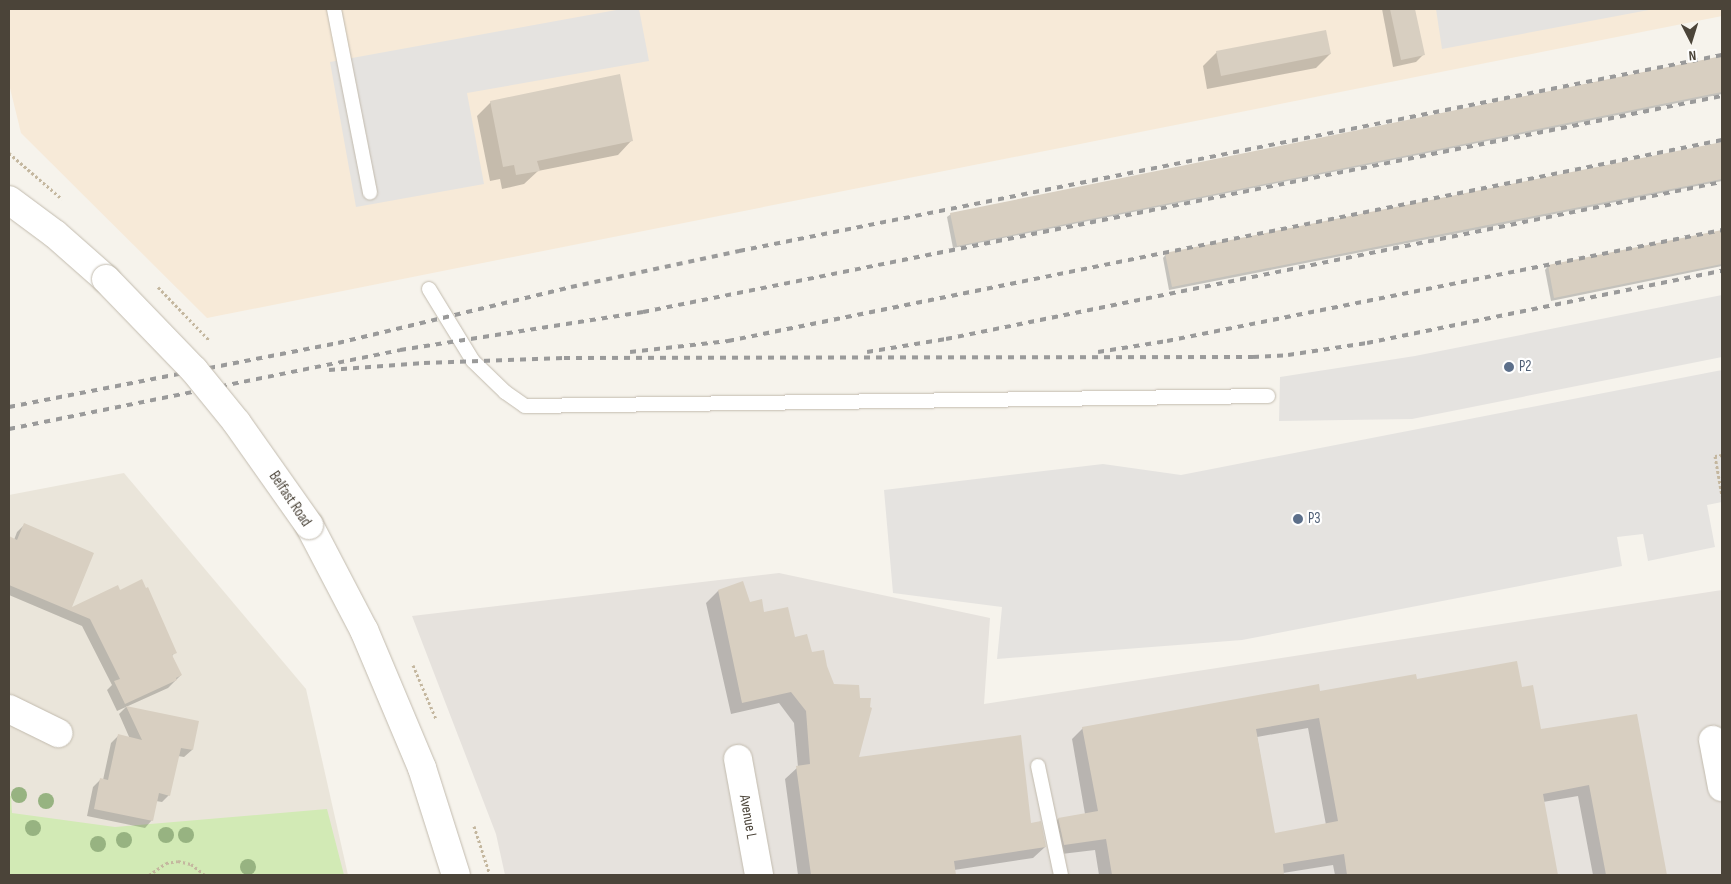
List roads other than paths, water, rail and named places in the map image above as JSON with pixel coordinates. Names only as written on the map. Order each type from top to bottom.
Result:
[{"type":"street","name":"Belfast Road","points":[[9,200],[55,234],[106,279],[194,370],[237,422],[309,524],[364,630],[422,768],[456,875]]},
{"type":"street","points":[[9,709],[58,733]]},
{"type":"street","points":[[1713,740],[1722,787]]},
{"type":"street","name":"Avenue L","points":[[738,759],[758,875]]},
{"type":"lane","points":[[334,9],[370,193]]},
{"type":"lane","points":[[430,289],[473,361],[505,392],[525,406],[1268,396]]},
{"type":"lane","points":[[1038,766],[1061,875]]},
{"type":"railway","points":[[9,407],[338,343],[571,287],[739,251],[1722,55]]},
{"type":"railway","points":[[9,429],[400,350],[643,312],[1722,96]]},
{"type":"railway","points":[[630,352],[728,341],[1722,140]]},
{"type":"railway","points":[[867,352],[946,339],[1722,182]]},
{"type":"railway","points":[[1098,352],[1167,341],[1722,230]]},
{"type":"railway","points":[[329,370],[424,363],[564,358],[1253,357],[1288,355],[1367,343],[1722,271]]},
{"type":"place","name":"P2","points":[[1509,367]]},
{"type":"place","name":"P3","points":[[1298,519]]}]
